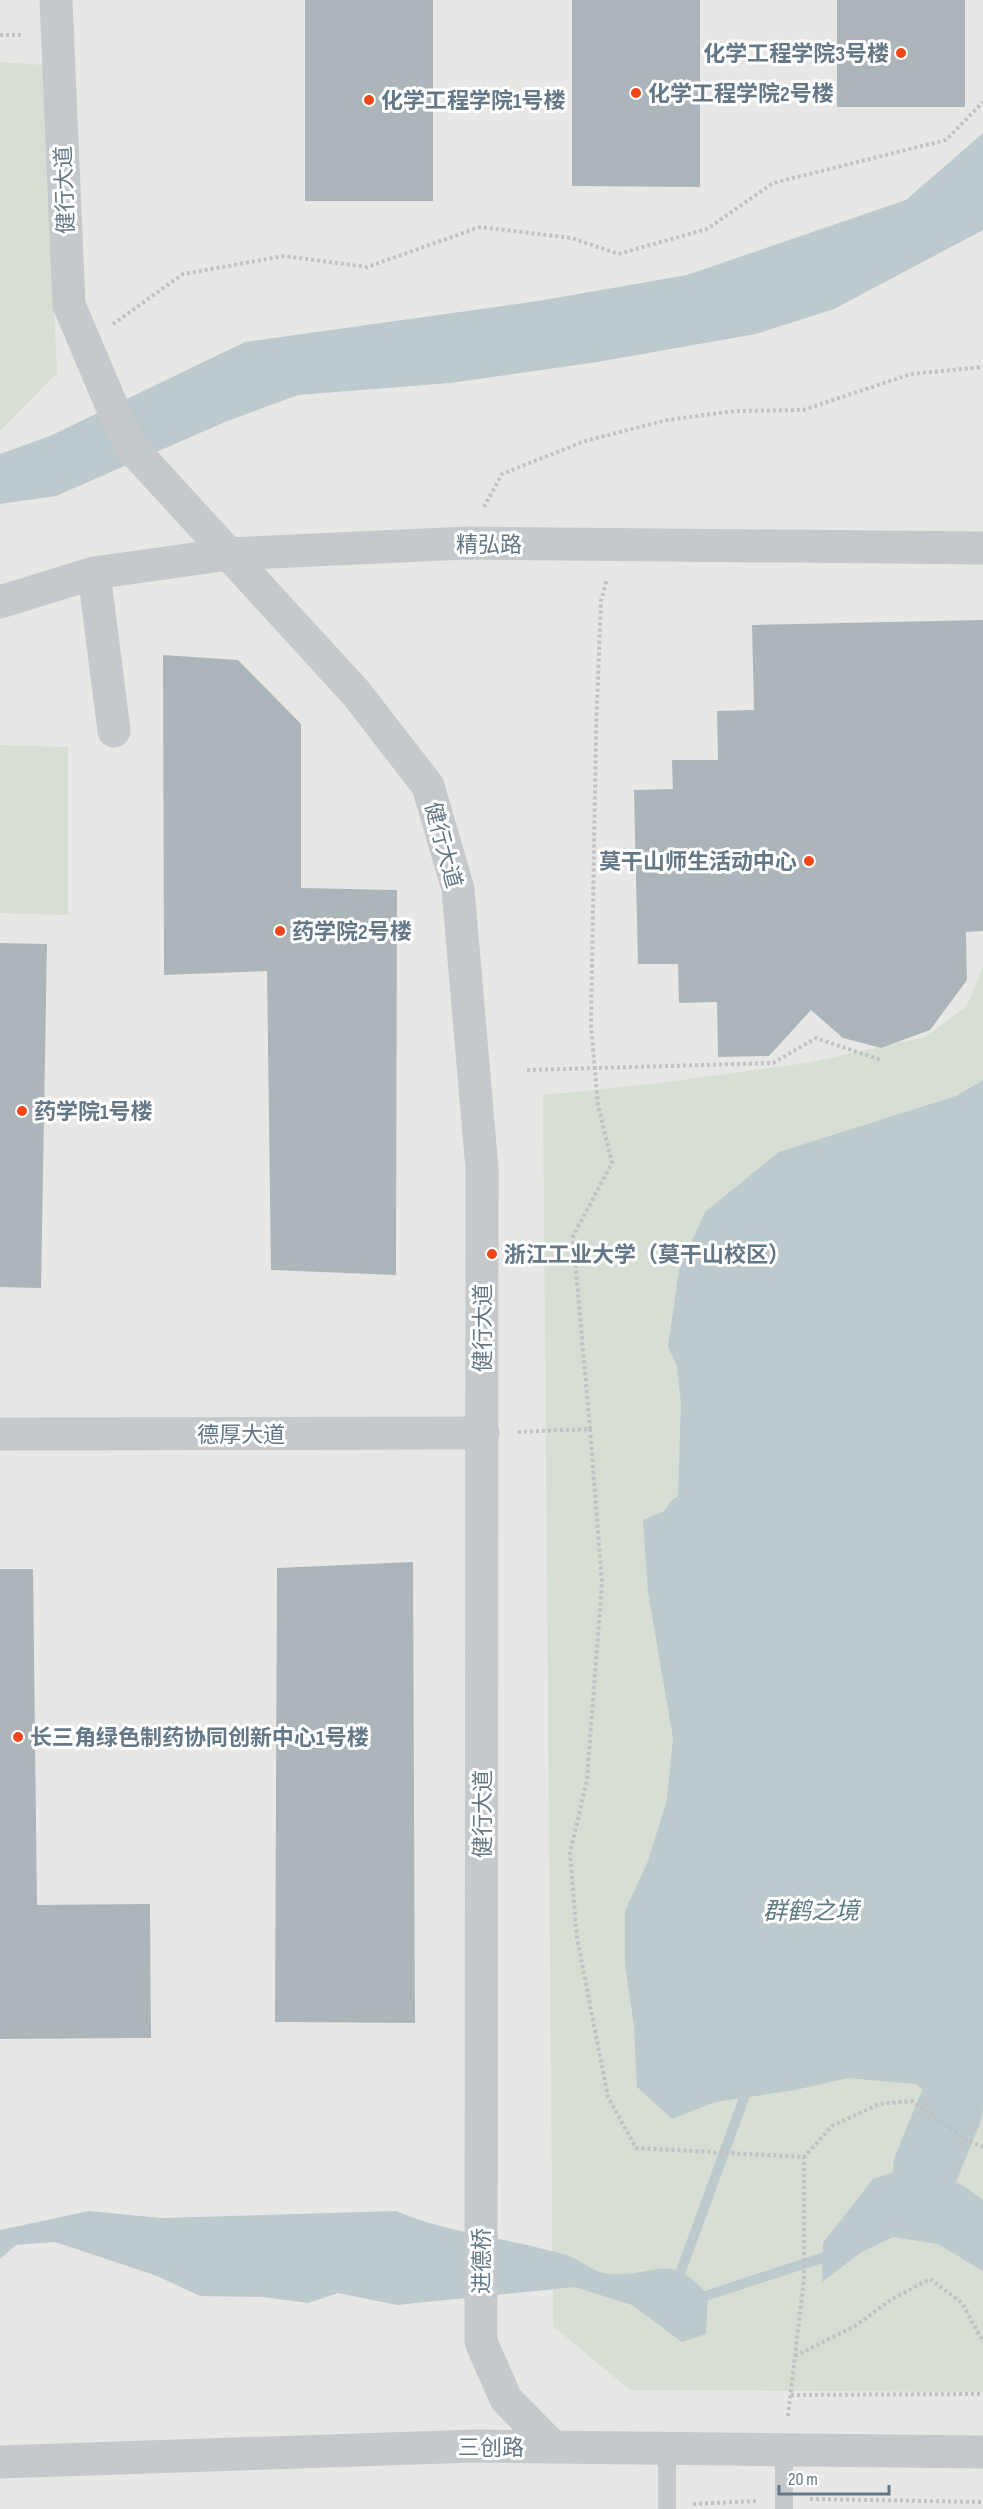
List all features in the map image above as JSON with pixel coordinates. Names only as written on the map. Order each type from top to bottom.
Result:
[{"type":"street","name":"健行大道","points":[[56,0],[69,305],[128,444],[356,693],[428,786],[458,890],[482,1169],[481,2180]]},
{"type":"street","name":"精弘路","points":[[0,602],[94,573],[229,554],[466,543],[983,548]]},
{"type":"street","points":[[94,573],[114,731]]},
{"type":"street","name":"德厚大道","points":[[0,1434],[483,1433]]},
{"type":"street","name":"进德桥","points":[[481,2180],[481,2342],[506,2399],[553,2447]]},
{"type":"street","name":"三创路","points":[[0,2462],[463,2446],[983,2452]]},
{"type":"lane","points":[[667,2507],[668,2448]]},
{"type":"lane","points":[[784,2449],[784,2504]]},
{"type":"path","points":[[86,343],[183,274],[284,256],[367,267],[480,227],[572,238],[618,254],[706,229],[773,183],[946,140],[983,102]]},
{"type":"path","points":[[466,543],[501,474],[585,441],[679,419],[735,411],[803,410],[912,374],[983,367]]},
{"type":"path","points":[[618,544],[601,601],[591,1014],[598,1105],[612,1163],[573,1236],[602,1583],[587,1780],[570,1853],[577,1938],[608,2097],[636,2148],[804,2157]]},
{"type":"path","points":[[527,1070],[595,1066],[773,1064],[816,1038],[881,1060]]},
{"type":"path","points":[[483,1433],[590,1429]]},
{"type":"path","points":[[784,2449],[804,2278],[804,2157],[832,2126],[879,2103],[912,2101],[965,2139],[983,2147]]},
{"type":"path","points":[[795,2357],[855,2326],[892,2299],[930,2279],[962,2303],[983,2342]]},
{"type":"path","points":[[790,2394],[983,2394]]},
{"type":"path","points":[[667,2507],[983,2502]]},
{"type":"shaded area","name":"浙江工业大学（莫干山校区）","points":[[0,0],[983,0],[983,2509],[0,2509]]},
{"type":"shaded area","points":[[0,62],[44,65],[57,373],[0,431]]},
{"type":"shaded area","points":[[0,745],[68,747],[68,915],[0,913]]},
{"type":"shaded area","points":[[983,966],[983,2392],[630,2390],[553,2326],[543,1095],[652,1084],[807,1063],[925,1037],[967,1006]]},
{"type":"water","points":[[983,133],[983,230],[834,309],[756,334],[597,362],[450,383],[298,395],[225,422],[56,496],[0,504],[0,454],[50,436],[245,342],[538,301],[687,275],[906,200]]},
{"type":"water","name":"群鹤之境","points":[[983,1080],[983,2105],[947,2109],[916,2084],[848,2078],[795,2090],[715,2102],[672,2119],[637,2087],[634,2026],[625,1964],[625,1911],[648,1861],[667,1800],[673,1738],[648,1592],[643,1520],[664,1511],[678,1496],[681,1403],[677,1366],[668,1347],[679,1270],[705,1212],[779,1152],[956,1096]]},
{"type":"water","points":[[915,2165],[964,2186],[983,2200],[983,2271],[938,2244],[893,2237],[860,2253],[822,2282],[823,2243],[873,2179]]},
{"type":"water","points":[[89,2211],[161,2218],[396,2211],[459,2231],[566,2255],[603,2273],[624,2274],[671,2269],[682,2273],[708,2295],[706,2334],[682,2342],[632,2305],[575,2287],[397,2305],[338,2293],[308,2303],[263,2297],[200,2296],[157,2276],[55,2242],[16,2245],[0,2259],[0,2230]]},
{"type":"building","name":"化学工程学院1号楼","points":[[305,0],[433,0],[433,201],[305,201]]},
{"type":"building","name":"化学工程学院2号楼","points":[[572,0],[700,0],[700,187],[572,186]]},
{"type":"building","name":"化学工程学院3号楼","points":[[837,0],[965,0],[965,107],[837,107]]},
{"type":"building","name":"莫干山师生活动中心","points":[[983,620],[983,931],[966,932],[967,980],[930,1030],[881,1048],[843,1038],[811,1010],[769,1056],[718,1057],[717,1002],[679,1003],[678,964],[638,964],[634,790],[673,789],[672,760],[718,760],[717,711],[754,710],[752,625]]},
{"type":"building","name":"药学院2号楼","points":[[163,655],[238,660],[301,724],[301,888],[397,890],[396,1275],[271,1270],[267,971],[164,975]]},
{"type":"building","name":"药学院1号楼","points":[[0,943],[47,944],[41,1288],[0,1287]]},
{"type":"building","points":[[413,1562],[415,2023],[275,2022],[277,1568]]},
{"type":"building","name":"长三角绿色制药协同创新中心1号楼","points":[[0,1569],[33,1569],[37,1905],[150,1904],[151,2038],[0,2039]]},
{"type":"waterway","points":[[681,2271],[744,2098]]},
{"type":"waterway","points":[[926,2168],[950,2109]]},
{"type":"waterway","points":[[708,2295],[822,2258]]},
{"type":"place","name":"化学工程学院3号楼","points":[[901,53]]},
{"type":"place","name":"化学工程学院2号楼","points":[[636,93]]},
{"type":"place","name":"化学工程学院1号楼","points":[[369,100]]},
{"type":"place","name":"莫干山师生活动中心","points":[[809,861]]},
{"type":"place","name":"药学院2号楼","points":[[280,931]]},
{"type":"place","name":"药学院1号楼","points":[[22,1111]]},
{"type":"place","name":"浙江工业大学（莫干山校区）","points":[[492,1254]]},
{"type":"place","name":"长三角绿色制药协同创新中心1号楼","points":[[18,1737]]}]
